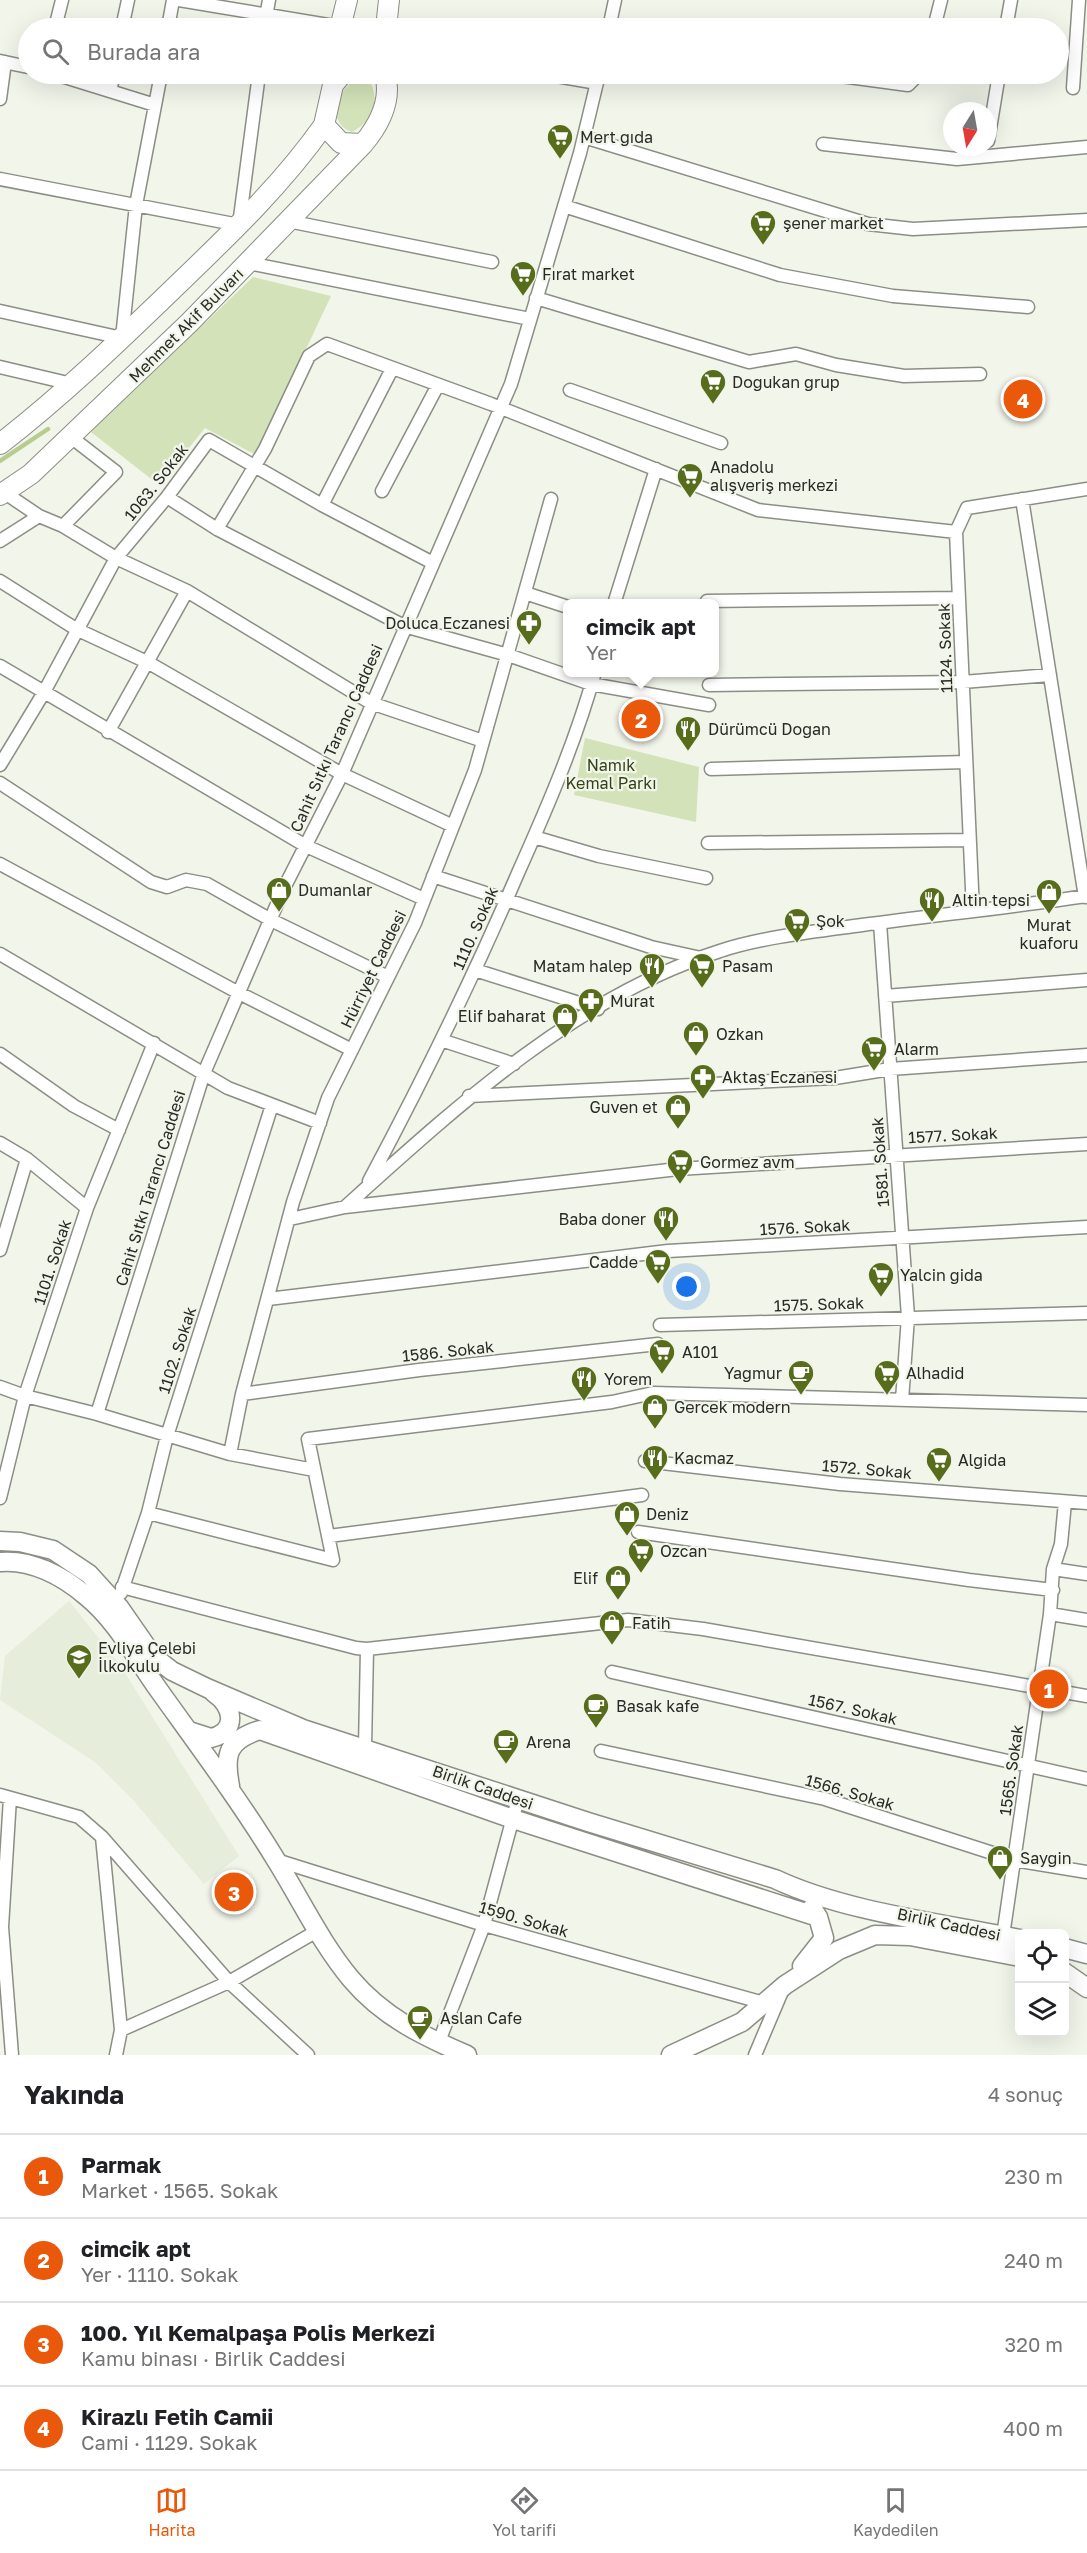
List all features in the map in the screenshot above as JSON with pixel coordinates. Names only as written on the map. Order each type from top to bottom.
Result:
[{"type":"main road","points":[[342,18],[347,0]]},
{"type":"main road","points":[[387,18],[389,0]]},
{"type":"main road","points":[[334,84],[324,125],[341,143],[363,144]]},
{"type":"main road","name":"Mehmet Akif Bulvarı","points":[[2,494],[31,474],[70,437],[248,264],[363,144],[380,119],[386,101],[385,84]]},
{"type":"main road","name":"Mehmet Akif Bulvarı","points":[[0,444],[72,384],[239,225],[298,162],[324,125]]},
{"type":"main road","name":"Birlik Caddesi","points":[[0,1541],[20,1542],[53,1550],[89,1574],[119,1607],[153,1656],[172,1671],[303,1729],[775,1879],[798,1890],[872,1909],[1011,1937]]},
{"type":"main road","points":[[0,1562],[16,1560],[47,1571],[87,1596],[122,1636],[231,1791],[276,1860],[317,1931],[352,1979],[395,2020],[438,2044],[460,2053]]},
{"type":"main road","points":[[189,1731],[211,1738],[222,1733],[226,1728],[230,1716],[228,1704],[207,1688]]},
{"type":"main road","points":[[231,1791],[226,1764],[230,1749],[242,1735],[260,1730],[513,1819],[818,1917]]},
{"type":"main road","points":[[785,1985],[822,1943],[824,1931],[818,1917],[798,1890]]},
{"type":"main road","name":"Birlik Caddesi","points":[[671,2055],[742,2022],[785,1985],[839,1950],[875,1935],[910,1936],[1015,1956]]},
{"type":"main road","points":[[1069,1949],[1086,1953]]},
{"type":"main road","points":[[1069,1975],[1087,1988]]},
{"type":"street","points":[[58,18],[62,0]]},
{"type":"street","points":[[124,18],[128,0]]},
{"type":"street","points":[[169,18],[172,0]]},
{"type":"street","points":[[179,0],[249,18]]},
{"type":"street","points":[[266,18],[269,0]]},
{"type":"street","points":[[611,18],[615,0]]},
{"type":"street","points":[[936,18],[941,0]]},
{"type":"street","points":[[1008,18],[1011,0]]},
{"type":"street","points":[[1073,88],[1078,0]]},
{"type":"street","points":[[0,99],[2,62],[18,65]]},
{"type":"street","points":[[88,84],[155,105]]},
{"type":"street","points":[[110,91],[112,84]]},
{"type":"street","points":[[0,311],[122,338],[136,205],[158,84]]},
{"type":"street","points":[[0,179],[239,225],[258,84]]},
{"type":"street","name":"Cahit Sıtkı Tarancı Caddesi","points":[[97,1414],[204,1073],[271,920],[342,774],[404,626],[511,384],[584,136],[597,84]]},
{"type":"street","points":[[994,102],[997,84]]},
{"type":"street","points":[[584,136],[868,224],[913,229],[1087,220]]},
{"type":"street","points":[[823,144],[957,159],[969,156]]},
{"type":"street","points":[[997,151],[1087,147]]},
{"type":"street","points":[[564,206],[780,275],[893,296],[1028,308]]},
{"type":"street","points":[[288,221],[492,262]]},
{"type":"street","points":[[248,264],[530,319]]},
{"type":"street","points":[[536,298],[749,363],[796,354],[836,366],[904,376],[980,374]]},
{"type":"street","points":[[217,529],[265,449],[309,356],[327,344],[758,510],[956,532],[967,508],[1087,489]]},
{"type":"street","points":[[0,367],[72,384]]},
{"type":"street","points":[[322,505],[393,369]]},
{"type":"street","points":[[382,491],[438,386]]},
{"type":"street","points":[[570,390],[721,443]]},
{"type":"street","points":[[63,526],[116,472],[70,437]]},
{"type":"street","name":"1063. Sokak","points":[[1,762],[43,694],[116,558],[167,497],[209,440],[322,505],[433,563]]},
{"type":"street","points":[[615,599],[656,470]]},
{"type":"street","points":[[2,494],[39,516],[63,526],[116,558],[187,591],[371,703],[483,741]]},
{"type":"street","points":[[167,497],[217,529],[404,626],[563,670]]},
{"type":"street","name":"Hürriyet Caddesi","points":[[230,1455],[242,1394],[293,1202],[328,1098],[424,899],[453,826],[483,741],[551,499]]},
{"type":"street","points":[[345,1207],[468,1096],[638,984],[721,950],[880,923],[1086,897],[1022,499]]},
{"type":"street","points":[[0,541],[39,516]]},
{"type":"street","name":"1124. Sokak","points":[[956,532],[973,911]]},
{"type":"street","points":[[0,581],[76,629],[149,663],[342,774],[453,826]]},
{"type":"street","points":[[108,732],[149,663],[187,591]]},
{"type":"street","points":[[525,593],[563,606]]},
{"type":"street","points":[[719,602],[959,598]]},
{"type":"street","points":[[0,666],[43,694],[306,846],[424,899]]},
{"type":"street","points":[[709,685],[963,682],[1050,675]]},
{"type":"street","points":[[593,678],[710,705]]},
{"type":"street","name":"1110. Sokak","points":[[365,1188],[441,1040],[506,901],[557,781],[593,678]]},
{"type":"street","points":[[711,769],[966,762]]},
{"type":"street","points":[[0,783],[151,882],[167,887],[186,880],[207,884],[271,920],[388,976]]},
{"type":"street","points":[[534,837],[599,856],[706,878]]},
{"type":"street","points":[[708,843],[969,840]]},
{"type":"street","points":[[0,864],[239,993],[352,1050]]},
{"type":"street","points":[[433,876],[651,947],[701,958]]},
{"type":"street","name":"1581. Sokak","points":[[880,923],[908,1317],[902,1400]]},
{"type":"street","points":[[0,954],[228,1088],[320,1123]]},
{"type":"street","points":[[475,970],[598,1009]]},
{"type":"street","points":[[885,996],[1087,980]]},
{"type":"street","points":[[441,1040],[514,1064]]},
{"type":"street","name":"1101. Sokak","points":[[0,1498],[25,1396],[87,1208],[154,1043]]},
{"type":"street","points":[[0,1054],[74,1106],[119,1130]]},
{"type":"street","points":[[468,1096],[835,1078],[890,1069],[1087,1055]]},
{"type":"street","name":"1102. Sokak","points":[[119,1607],[122,1587],[148,1513],[167,1436],[272,1105]]},
{"type":"street","points":[[0,1143],[27,1159],[87,1208]]},
{"type":"street","name":"1577. Sokak","points":[[290,1219],[345,1207],[678,1169],[1087,1143]]},
{"type":"street","points":[[0,1250],[6,1210],[27,1159]]},
{"type":"street","name":"1576. Sokak","points":[[268,1299],[668,1251],[1087,1227]]},
{"type":"street","name":"1575. Sokak","points":[[660,1325],[1087,1312]]},
{"type":"street","name":"1586. Sokak","points":[[242,1394],[419,1370],[658,1344]]},
{"type":"street","points":[[0,1387],[230,1455],[314,1470]]},
{"type":"street","points":[[148,1513],[333,1560],[308,1439],[612,1402],[653,1393],[1087,1405]]},
{"type":"street","name":"1572. Sokak","points":[[645,1461],[840,1484],[1087,1503]]},
{"type":"street","points":[[329,1536],[642,1495]]},
{"type":"street","name":"1565. Sokak","points":[[1011,1937],[1014,1860],[1050,1614],[1053,1569],[1061,1544],[1065,1502]]},
{"type":"street","points":[[638,1532],[969,1581],[1053,1590]]},
{"type":"street","points":[[1053,1569],[1087,1574]]},
{"type":"street","points":[[122,1587],[368,1649],[628,1620],[703,1629],[1087,1696]]},
{"type":"street","points":[[1050,1614],[1087,1620]]},
{"type":"street","points":[[365,1747],[368,1649]]},
{"type":"street","name":"1567. Sokak","points":[[612,1672],[1087,1779]]},
{"type":"street","name":"1566. Sokak","points":[[601,1751],[825,1799],[1014,1860],[1087,1872]]},
{"type":"street","points":[[12,2055],[2,1928],[5,1797],[80,1817],[102,1837],[229,1982],[309,2055]]},
{"type":"street","points":[[438,2044],[484,1925],[518,1799]]},
{"type":"street","points":[[102,1837],[121,2030],[116,2055]]},
{"type":"street","name":"1590. Sokak","points":[[276,1860],[484,1925],[764,2003]]},
{"type":"street","points":[[121,2030],[229,1982],[317,1931]]},
{"type":"street","points":[[755,2055],[785,1985]]},
{"type":"shaded area","points":[[69,1601],[120,1665],[239,1856],[204,1884],[134,1801],[95,1762],[0,1700],[5,1656]]},
{"type":"green space","points":[[350,84],[371,84],[374,94],[373,110],[370,116],[365,123],[352,132],[343,127],[336,112],[337,103]]},
{"type":"green space","points":[[253,277],[331,296],[256,455],[205,428],[159,485],[91,432]]},
{"type":"green space","name":"Namık Kemal Parkı","points":[[585,738],[699,767],[696,822],[574,795]]},
{"type":"waterway","points":[[0,461],[48,429]]},
{"type":"place","name":"Mert gıda","points":[[560,160]]},
{"type":"place","name":"şener market","points":[[763,246]]},
{"type":"place","name":"Fırat market","points":[[523,297]]},
{"type":"place","name":"Kirazlı Fetih Camii","points":[[1023,399]]},
{"type":"place","name":"Doğukan grup","points":[[713,405]]},
{"type":"place","name":"Anadolu alışveriş merkezi","points":[[690,499]]},
{"type":"place","name":"Doluca Eczanesi","points":[[529,646]]},
{"type":"place","name":"cimcik apt","points":[[641,719]]},
{"type":"place","name":"Dürümcü Doğan","points":[[688,752]]},
{"type":"place","name":"Dumanlar","points":[[279,913]]},
{"type":"place","name":"Murat kuaforu","points":[[1049,915]]},
{"type":"place","name":"Altin tepsi","points":[[932,923]]},
{"type":"place","name":"Şok","points":[[797,944]]},
{"type":"place","name":"Matam halep","points":[[652,989]]},
{"type":"place","name":"Pasam","points":[[702,989]]},
{"type":"place","name":"Murat","points":[[591,1024]]},
{"type":"place","name":"Elif baharat","points":[[565,1039]]},
{"type":"place","name":"Ozkan","points":[[696,1057]]},
{"type":"place","name":"Alarm","points":[[874,1072]]},
{"type":"place","name":"Aktaş Eczanesi","points":[[703,1100]]},
{"type":"place","name":"Guven et","points":[[678,1130]]},
{"type":"place","name":"Gormez avm","points":[[680,1185]]},
{"type":"place","name":"Baba doner","points":[[666,1242]]},
{"type":"place","name":"Cadde","points":[[658,1285]]},
{"type":"place","name":"Yalcin gida","points":[[881,1298]]},
{"type":"place","name":"A101","points":[[662,1375]]},
{"type":"place","name":"Yağmur","points":[[801,1396]]},
{"type":"place","name":"Alhadid","points":[[887,1396]]},
{"type":"place","name":"Yorem","points":[[584,1402]]},
{"type":"place","name":"Gercek modern","points":[[655,1430]]},
{"type":"place","name":"Kacmaz","points":[[655,1481]]},
{"type":"place","name":"Algida","points":[[939,1483]]},
{"type":"place","name":"Deniz","points":[[627,1537]]},
{"type":"place","name":"Ozcan","points":[[641,1574]]},
{"type":"place","name":"Elif","points":[[618,1601]]},
{"type":"place","name":"Fatih","points":[[612,1646]]},
{"type":"place","name":"Evliya Çelebi İlkokulu","points":[[79,1680]]},
{"type":"place","name":"Parmak","points":[[1049,1689]]},
{"type":"place","name":"Basak kafe","points":[[596,1729]]},
{"type":"place","name":"Arena","points":[[506,1765]]},
{"type":"place","name":"Saygin","points":[[1000,1881]]},
{"type":"place","name":"100. Yıl Kemalpaşa Polis Merkezi","points":[[234,1892]]},
{"type":"place","name":"Aslan Cafe","points":[[420,2041]]}]
